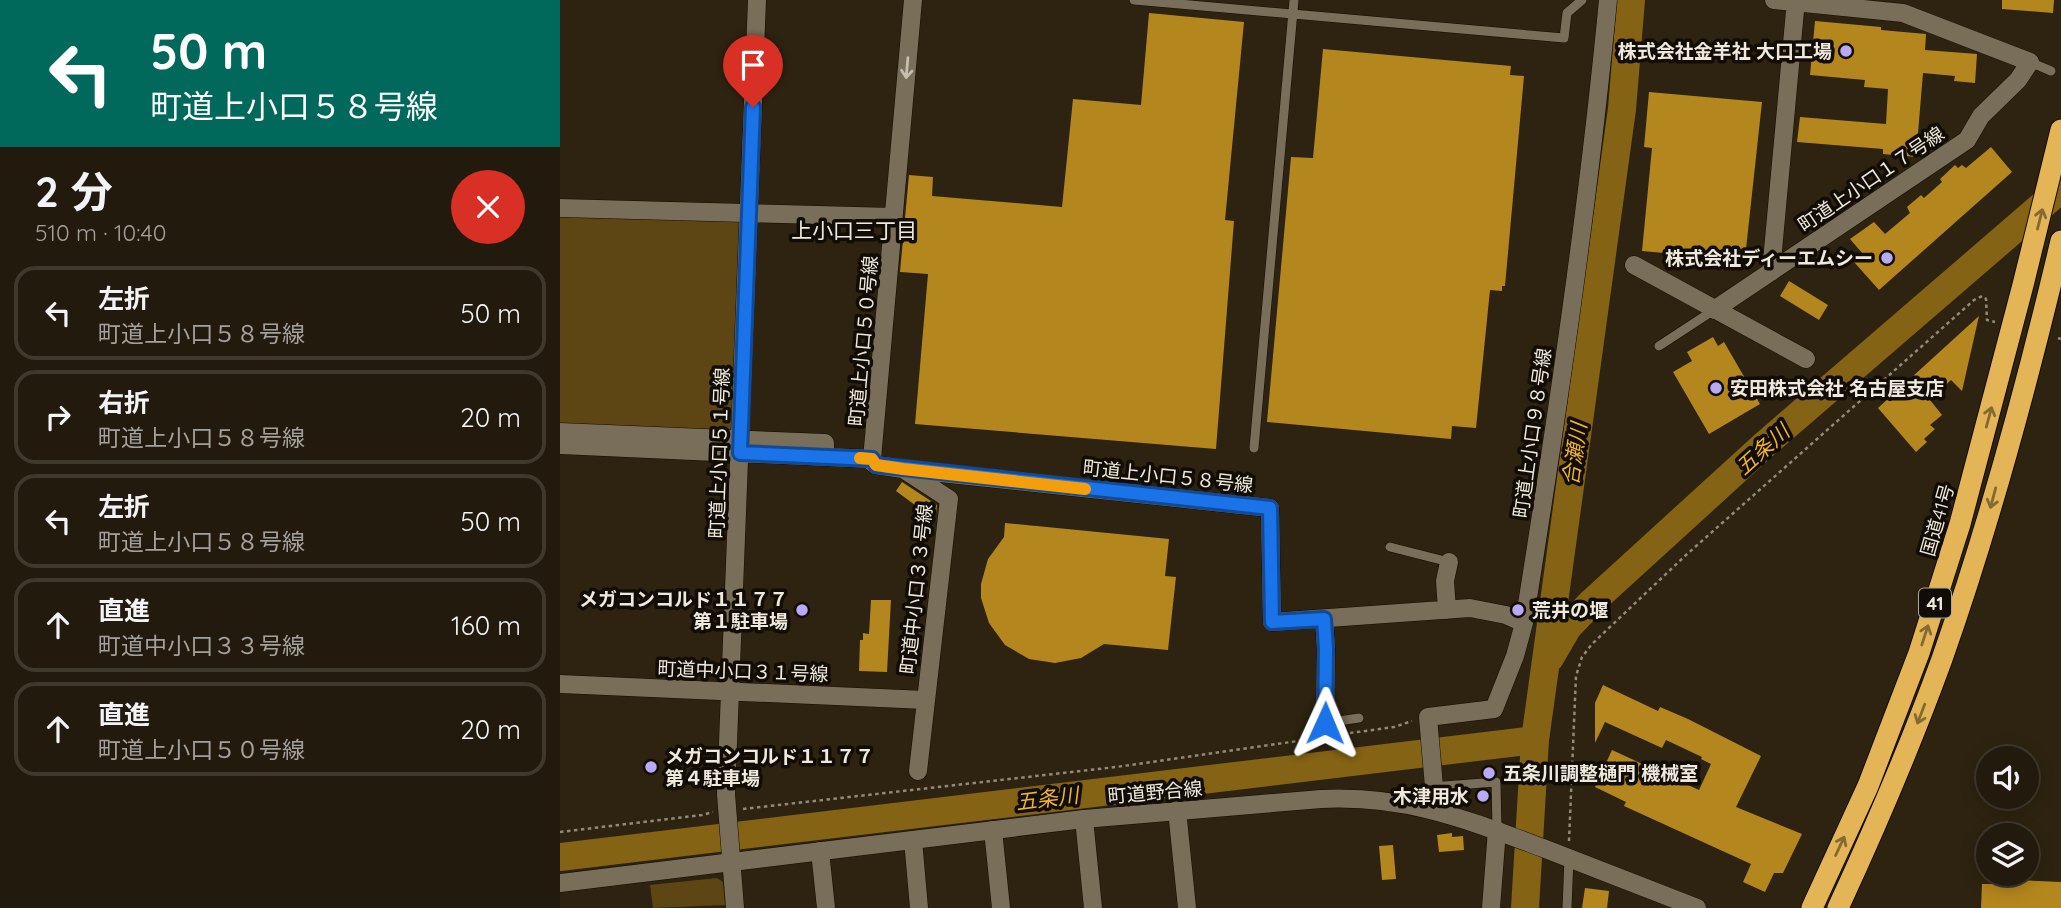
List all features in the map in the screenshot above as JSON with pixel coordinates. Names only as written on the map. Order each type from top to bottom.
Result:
[{"type":"highway","name":"国道41号","points":[[1812,908],[1868,786],[1919,653],[1960,524],[2024,285],[2061,130]]},
{"type":"highway","name":"41","points":[[1839,908],[1892,789],[1942,658],[1986,523],[2061,241]]},
{"type":"street","name":"町道上小口５１号線","points":[[735,908],[727,809],[757,0]]},
{"type":"street","name":"町道上小口５０号線","points":[[872,459],[913,0]]},
{"type":"street","name":"町道上小口９８号線","points":[[1426,720],[1494,709],[1515,656],[1524,623],[1586,200],[1608,0]]},
{"type":"street","points":[[1774,0],[1903,13],[2030,62]]},
{"type":"street","points":[[1770,272],[1796,1]]},
{"type":"street","name":"町道上小口１７号線","points":[[1714,310],[1967,140],[1981,116],[2018,80],[2030,62]]},
{"type":"street","points":[[560,208],[893,216]]},
{"type":"street","points":[[1634,265],[1806,359]]},
{"type":"street","points":[[560,432],[741,446]]},
{"type":"street","points":[[560,445],[741,446],[825,443],[825,456],[872,459]]},
{"type":"street","name":"町道中小口３３号線","points":[[872,459],[876,465],[903,469],[949,499],[918,771]]},
{"type":"street","name":"町道上小口５８号線","points":[[903,469],[1270,508],[1272,622],[1470,608],[1506,615],[1524,623]]},
{"type":"street","points":[[1447,610],[1445,581],[1449,562]]},
{"type":"street","points":[[1324,619],[1325,730]]},
{"type":"street","name":"町道中小口３１号線","points":[[560,684],[925,700]]},
{"type":"street","points":[[1426,720],[1431,785],[1436,810]]},
{"type":"street","name":"町道野合線","points":[[560,883],[732,859],[1084,819],[1346,798],[1396,801],[1436,810],[1568,855],[1697,908]]},
{"type":"street","points":[[1177,810],[1186,908]]},
{"type":"street","points":[[1084,819],[1093,908]]},
{"type":"street","points":[[993,830],[1000,908]]},
{"type":"street","points":[[1491,908],[1498,831]]},
{"type":"street","points":[[913,840],[919,908]]},
{"type":"street","points":[[820,851],[826,908]]},
{"type":"lane","points":[[1134,0],[1564,38],[1567,13],[1582,0]]},
{"type":"lane","points":[[1254,448],[1294,0]]},
{"type":"lane","points":[[2030,62],[2051,71]]},
{"type":"lane","points":[[1659,346],[1714,310]]},
{"type":"lane","points":[[1390,547],[1449,562]]},
{"type":"lane","points":[[1325,730],[1359,718]]},
{"type":"lane","points":[[1431,785],[1496,782],[1498,831]]},
{"type":"lane","points":[[1567,908],[1568,855]]},
{"type":"path","points":[[1568,855],[1576,676],[1583,657],[1592,644],[1686,555],[1974,300],[1982,296],[1986,299],[1987,320],[1995,322]]},
{"type":"path","points":[[1340,734],[1426,720]]},
{"type":"path","points":[[560,832],[702,815],[714,812],[718,805],[727,809],[734,804],[745,810],[1116,767],[1325,730]]},
{"type":"shaded area","points":[[560,213],[738,220],[742,224],[734,435],[560,428]]},
{"type":"shaded area","points":[[717,878],[723,882],[725,905],[653,908],[650,885]]},
{"type":"building","points":[[2002,0],[2054,0],[2053,13],[2002,9]]},
{"type":"building","points":[[1149,13],[1244,22],[1225,220],[1234,221],[1216,449],[915,424],[928,274],[900,272],[909,175],[933,177],[932,196],[1062,207],[1073,99],[1141,105]]},
{"type":"building","points":[[1815,21],[1926,34],[1925,50],[1977,54],[1975,83],[1954,81],[1955,76],[1923,73],[1916,157],[1883,154],[1883,149],[1797,142],[1800,117],[1886,124],[1888,89],[1864,87],[1865,80],[1810,75]]},
{"type":"building","points":[[1323,49],[1511,66],[1510,75],[1524,76],[1505,286],[1502,286],[1502,291],[1490,290],[1476,428],[1452,426],[1451,439],[1267,422],[1291,157],[1313,158]]},
{"type":"building","points":[[1649,92],[1762,102],[1746,249],[1731,248],[1730,259],[1642,251],[1652,148],[1644,147]]},
{"type":"building","points":[[1991,147],[2012,172],[1879,290],[1854,262],[1863,254],[1850,239],[1874,222],[1885,234],[1910,213],[1907,207],[1921,195],[1924,198],[1942,182],[1940,179],[1955,165],[1958,168],[1962,165],[1966,168]]},
{"type":"building","points":[[1789,281],[1828,305],[1819,320],[1780,296]]},
{"type":"building","points":[[1979,316],[1962,391],[1951,380],[1930,400],[1942,415],[1930,425],[1935,429],[1924,439],[1927,442],[1916,452],[1878,408]]},
{"type":"building","name":"安田株式会社 名古屋支店","points":[[1713,337],[1718,346],[1724,342],[1760,404],[1709,434],[1673,372],[1692,361],[1687,352]]},
{"type":"building","points":[[902,482],[937,505],[936,514],[931,520],[896,491]]},
{"type":"building","points":[[1005,523],[1169,539],[1165,576],[1176,577],[1168,650],[1104,644],[1081,658],[1055,663],[1029,659],[1005,645],[989,623],[981,598],[981,584],[988,559],[1004,537]]},
{"type":"building","points":[[871,600],[891,600],[887,672],[859,671],[860,640],[863,640],[863,633],[869,634]]},
{"type":"building","points":[[1603,685],[1658,711],[1660,707],[1688,719],[1761,756],[1736,807],[1802,834],[1783,873],[1774,873],[1765,892],[1743,882],[1751,864],[1624,806],[1626,802],[1595,787],[1612,750],[1699,790],[1711,764],[1666,740],[1662,748],[1605,722],[1595,743],[1595,703]]},
{"type":"building","points":[[1452,833],[1452,837],[1463,836],[1464,850],[1439,852],[1437,835]]},
{"type":"building","points":[[1393,845],[1396,879],[1382,880],[1379,846]]},
{"type":"building","points":[[2039,881],[2061,882],[2061,908],[1981,908],[1982,886],[2039,886]]},
{"type":"building","points":[[1585,888],[1609,891],[1607,908],[1582,908]]},
{"type":"waterway","name":"合瀬川","points":[[1525,908],[1535,740],[1622,109],[1631,0]]},
{"type":"waterway","name":"五条川","points":[[1550,658],[1568,627],[1592,602],[1763,446],[2061,189]]},
{"type":"waterway","name":"五条川","points":[[560,857],[1535,740]]},
{"type":"slow traffic","points":[[860,458],[872,459],[876,465],[903,469],[1085,489]]},
{"type":"place","name":"株式会社金羊社 大口工場","points":[[1846,51]]},
{"type":"place","name":"株式会社ディーエムシー","points":[[1887,258]]},
{"type":"place","name":"安田株式会社 名古屋支店","points":[[1716,388]]},
{"type":"place","name":"メガコンコルド１１７７ 第１駐車場","points":[[802,610]]},
{"type":"place","name":"荒井の堰","points":[[1518,610]]},
{"type":"place","name":"メガコンコルド１１７７ 第４駐車場","points":[[651,767]]},
{"type":"place","name":"五条川調整樋門 機械室","points":[[1489,773]]},
{"type":"place","name":"木津用水","points":[[1483,796]]},
{"type":"district","name":"上小口三丁目","points":[[854,230]]},
{"type":"route","points":[[753,107],[740,453],[872,459],[876,465],[954,475],[1270,508],[1272,622],[1324,619],[1325,723]]}]
